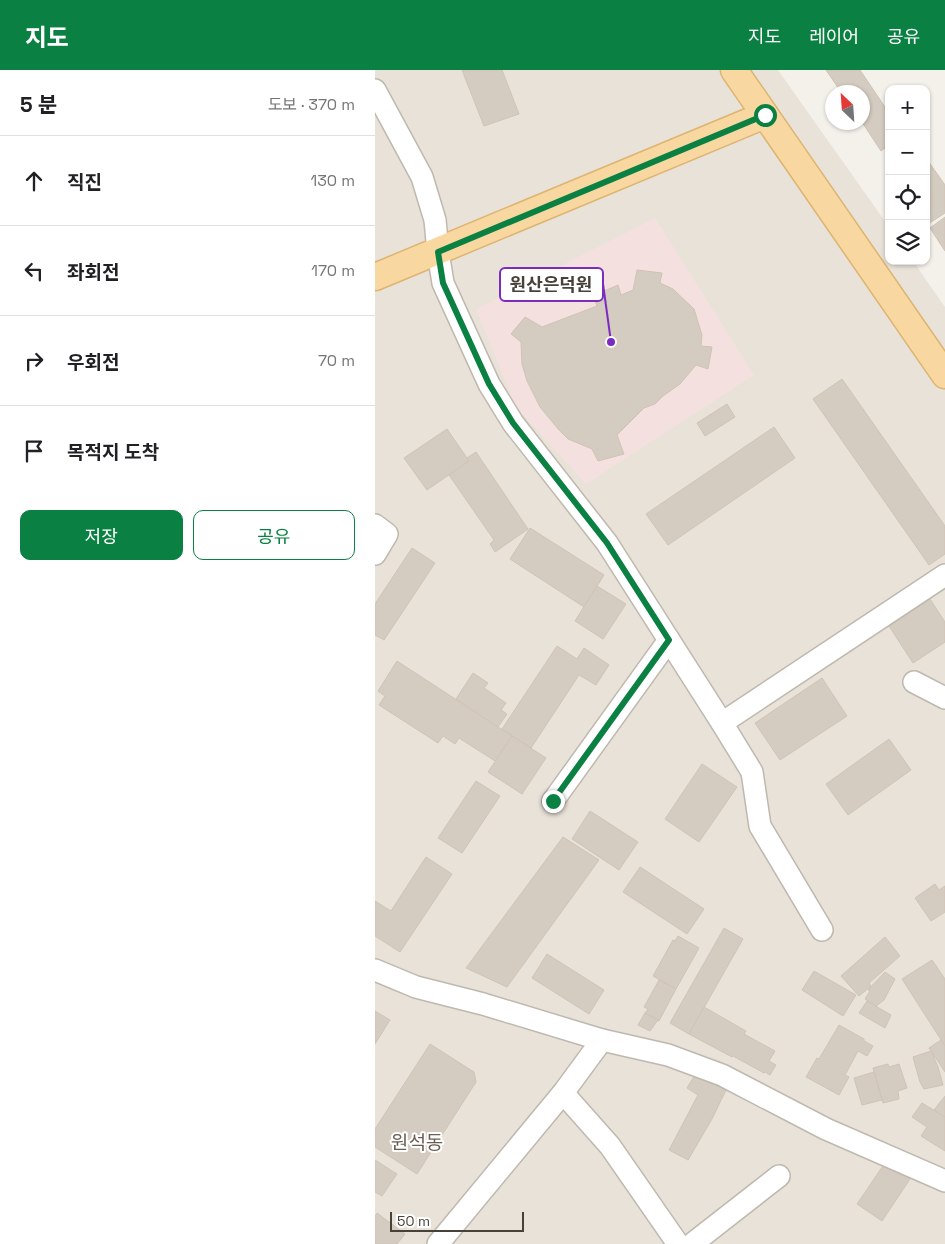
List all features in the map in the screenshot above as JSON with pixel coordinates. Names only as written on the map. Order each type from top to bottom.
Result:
[{"type":"main road","points":[[734,70],[945,375]]},
{"type":"main road","points":[[375,277],[765,115]]},
{"type":"street","points":[[375,90],[422,177],[435,220],[443,283],[489,384],[513,423],[607,543],[752,772],[760,826],[823,930]]},
{"type":"street","points":[[375,525],[387,534],[375,554]]},
{"type":"street","points":[[722,723],[945,575]]},
{"type":"street","points":[[553,801],[669,640]]},
{"type":"street","points":[[914,682],[945,698]]},
{"type":"street","points":[[375,970],[416,987],[483,1004],[602,1040],[668,1055],[722,1075],[826,1129],[945,1181]]},
{"type":"street","points":[[438,1244],[563,1094],[602,1040]]},
{"type":"street","points":[[563,1094],[610,1146],[678,1244]]},
{"type":"street","points":[[692,1244],[779,1176]]},
{"type":"shaded area","points":[[375,70],[778,70],[885,221],[885,265],[916,265],[945,307],[945,1244],[375,1244]]},
{"type":"shaded area","points":[[655,218],[754,375],[586,484],[516,407],[476,309]]},
{"type":"building","points":[[462,70],[502,70],[519,114],[484,126]]},
{"type":"building","points":[[826,70],[860,70],[885,107],[885,148],[881,151],[867,130],[870,130],[870,85],[836,85]]},
{"type":"building","points":[[930,164],[945,185],[945,213],[930,223]]},
{"type":"building","points":[[945,217],[945,251],[930,228]]},
{"type":"building","points":[[637,270],[662,273],[660,283],[673,289],[694,309],[702,335],[701,346],[712,347],[708,369],[696,365],[680,384],[655,404],[644,408],[617,435],[624,454],[598,461],[592,449],[568,439],[540,407],[527,381],[522,364],[521,342],[511,334],[525,317],[542,327],[597,306],[593,296],[618,285],[621,295],[633,290]]},
{"type":"building","points":[[842,379],[945,526],[945,554],[929,565],[813,399]]},
{"type":"building","points":[[727,404],[735,417],[705,436],[697,423]]},
{"type":"building","points":[[774,427],[795,458],[668,545],[646,514]]},
{"type":"building","points":[[447,429],[469,461],[427,490],[404,458]]},
{"type":"building","points":[[476,452],[528,529],[495,552],[490,544],[494,540],[449,475],[469,461],[467,458]]},
{"type":"building","points":[[530,528],[604,575],[584,607],[510,559]]},
{"type":"building","points":[[412,548],[435,563],[384,640],[375,635],[375,604]]},
{"type":"building","points":[[597,586],[626,604],[603,639],[575,621]]},
{"type":"building","points":[[930,599],[945,622],[945,642],[913,663],[889,626]]},
{"type":"building","points":[[557,646],[577,659],[584,648],[609,665],[596,685],[579,675],[531,748],[502,729]]},
{"type":"building","points":[[397,661],[512,736],[495,761],[459,738],[455,744],[443,736],[438,743],[379,705],[385,696],[378,691]]},
{"type":"building","points":[[473,673],[488,683],[484,688],[506,703],[501,710],[507,714],[498,727],[456,699]]},
{"type":"building","points":[[822,678],[847,716],[780,760],[755,723]]},
{"type":"building","points":[[512,736],[546,758],[522,794],[488,772]]},
{"type":"building","points":[[889,739],[911,770],[848,815],[826,784]]},
{"type":"building","points":[[702,764],[737,787],[699,842],[665,819]]},
{"type":"building","points":[[476,781],[500,796],[462,853],[438,838]]},
{"type":"building","points":[[590,811],[638,842],[619,870],[572,839]]},
{"type":"building","points":[[563,837],[599,860],[507,987],[466,968]]},
{"type":"building","points":[[426,857],[452,874],[400,952],[375,936],[375,901],[391,911]]},
{"type":"building","points":[[640,867],[704,909],[687,934],[623,892]]},
{"type":"building","points":[[935,884],[939,890],[945,886],[945,912],[931,921],[915,898]]},
{"type":"building","points":[[724,928],[743,939],[689,1034],[670,1023]]},
{"type":"building","points":[[678,936],[699,948],[676,989],[653,976],[673,940],[675,941]]},
{"type":"building","points":[[885,937],[900,956],[869,983],[871,986],[859,996],[841,976]]},
{"type":"building","points":[[547,954],[604,990],[589,1014],[532,978]]},
{"type":"building","points":[[932,960],[945,979],[945,1046],[902,979]]},
{"type":"building","points":[[814,971],[856,995],[843,1016],[802,990]]},
{"type":"building","points":[[885,972],[895,979],[884,1000],[876,1006],[865,999],[870,991],[868,990]]},
{"type":"building","points":[[659,980],[676,989],[659,1021],[645,1013],[648,1009],[644,1007]]},
{"type":"building","points":[[867,1001],[891,1015],[885,1028],[859,1013]]},
{"type":"building","points":[[704,1007],[746,1031],[744,1034],[775,1051],[769,1061],[776,1065],[770,1075],[689,1034]]},
{"type":"building","points":[[375,1011],[390,1020],[375,1044]]},
{"type":"building","points":[[645,1013],[658,1020],[650,1031],[638,1025]]},
{"type":"building","points":[[839,1025],[873,1046],[867,1056],[858,1051],[845,1075],[849,1077],[839,1095],[806,1077]]},
{"type":"building","points":[[941,1040],[945,1046],[945,1072],[929,1048]]},
{"type":"building","points":[[430,1044],[474,1072],[476,1082],[417,1174],[375,1147],[375,1129]]},
{"type":"building","points":[[931,1051],[943,1085],[924,1089],[920,1082],[913,1057]]},
{"type":"building","points":[[888,1064],[889,1067],[899,1064],[907,1088],[898,1091],[899,1099],[883,1103],[873,1068]]},
{"type":"building","points":[[874,1072],[882,1100],[862,1105],[854,1078]]},
{"type":"building","points":[[695,1075],[726,1090],[712,1119],[688,1160],[669,1150],[698,1095],[687,1088]]},
{"type":"building","points":[[945,1096],[945,1117],[934,1110]]},
{"type":"building","points":[[922,1103],[945,1117],[945,1151],[921,1136],[927,1127],[912,1117]]},
{"type":"building","points":[[889,1157],[914,1173],[882,1221],[857,1204]]},
{"type":"building","points":[[375,1160],[397,1174],[382,1196],[375,1192]]},
{"type":"building","points":[[377,1213],[405,1234],[397,1244],[375,1244],[375,1216]]},
{"type":"place","name":"원산은덕원","points":[[611,342]]},
{"type":"district","name":"원석동","points":[[417,1142]]},
{"type":"route","points":[[553,801],[669,640],[607,543],[513,423],[489,384],[443,283],[438,252],[765,115]]}]
